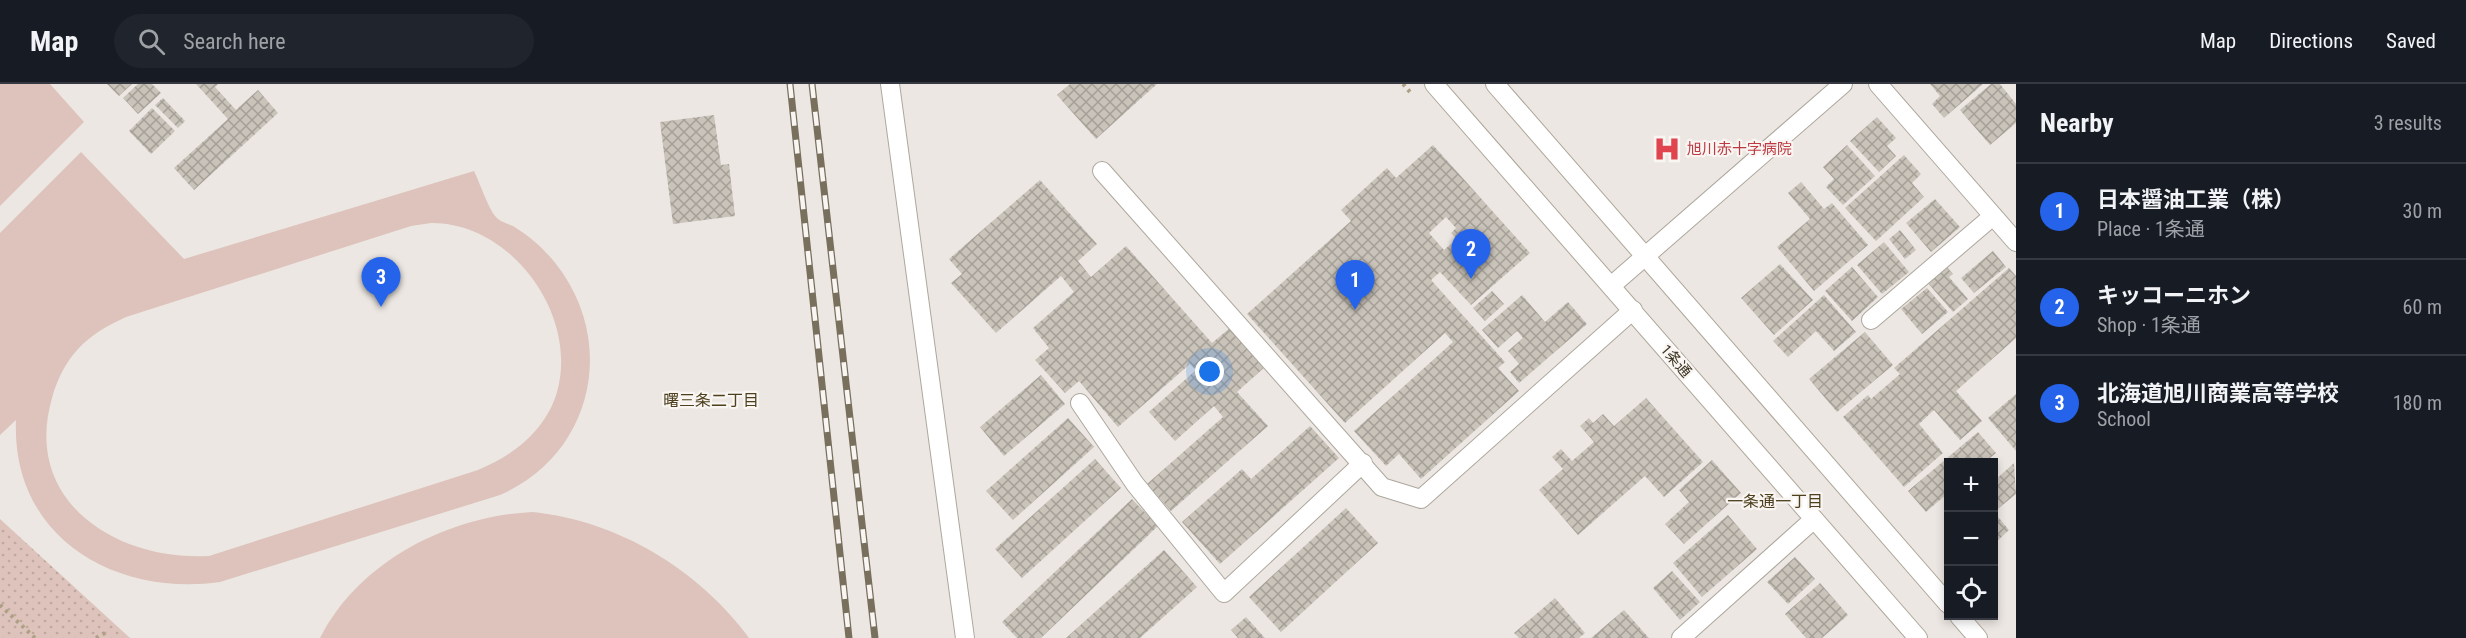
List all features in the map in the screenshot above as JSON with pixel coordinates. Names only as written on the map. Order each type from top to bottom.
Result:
[{"type":"street","points":[[890,84],[965,638]]},
{"type":"street","name":"1条通","points":[[1434,84],[1918,638]]},
{"type":"street","points":[[1495,84],[1944,599]]},
{"type":"street","points":[[1611,286],[1843,84]]},
{"type":"street","points":[[1878,84],[2016,242]]},
{"type":"street","points":[[1102,171],[1382,487],[1421,499],[1633,310]]},
{"type":"street","points":[[1870,320],[1993,216]]},
{"type":"street","points":[[1080,403],[1135,484],[1224,593],[1363,463]]},
{"type":"street","points":[[1681,638],[1813,520]]},
{"type":"street","points":[[1963,620],[1978,638]]},
{"type":"path","points":[[0,605],[35,638]]},
{"type":"path","points":[[96,638],[105,633]]},
{"type":"shaded area","points":[[0,84],[50,84],[84,122],[0,206]]},
{"type":"shaded area","points":[[81,152],[184,259],[474,171],[496,217],[523,232],[547,254],[562,272],[579,303],[588,335],[590,368],[585,399],[573,429],[555,455],[530,478],[500,495],[220,582],[180,584],[142,579],[107,568],[76,550],[50,526],[31,496],[19,461],[16,420],[0,435],[0,233]],"holes":[[[431,223],[460,227],[488,238],[512,256],[532,278],[548,304],[558,333],[561,363],[557,392],[552,406],[536,430],[504,457],[478,470],[209,556],[175,555],[141,548],[111,536],[85,518],[64,495],[51,467],[46,435],[52,398],[70,359],[78,348],[99,331],[126,317],[411,226]]]},
{"type":"shaded area","points":[[533,512],[565,517],[595,526],[654,552],[706,590],[749,638],[320,638],[337,611],[358,586],[382,565],[410,548],[439,533],[470,523],[501,515]]},
{"type":"shaded area","points":[[0,519],[130,638],[0,638]]},
{"type":"building","points":[[107,84],[132,84],[119,96]]},
{"type":"building","points":[[138,84],[152,84],[161,93],[138,114],[123,98]]},
{"type":"building","points":[[196,84],[218,84],[215,87],[236,110],[258,90],[278,113],[194,190],[174,168],[228,119]]},
{"type":"building","points":[[1070,84],[1157,84],[1096,139],[1057,95]]},
{"type":"building","points":[[1930,84],[1983,84],[1944,118],[1932,104],[1940,96]]},
{"type":"building","points":[[1991,84],[2000,84],[2016,104],[2016,123],[1990,145],[1960,110]]},
{"type":"building","points":[[163,98],[185,121],[178,128],[155,105]]},
{"type":"building","points":[[152,108],[175,131],[151,154],[129,131]]},
{"type":"building","points":[[714,115],[721,165],[729,164],[735,216],[673,224],[660,122]]},
{"type":"building","points":[[1877,117],[1896,138],[1887,146],[1896,156],[1879,172],[1850,141]]},
{"type":"building","points":[[1433,145],[1530,253],[1471,305],[1440,272],[1431,280],[1505,362],[1498,368],[1519,391],[1421,479],[1399,454],[1386,466],[1354,431],[1453,342],[1445,333],[1345,423],[1247,314],[1351,221],[1341,210],[1387,168],[1396,178]],"holes":[[[1446,217],[1456,228],[1451,233],[1457,239],[1444,250],[1429,233]]]},
{"type":"building","points":[[1847,145],[1875,176],[1843,205],[1826,187],[1834,179],[1823,167]]},
{"type":"building","points":[[1904,155],[1921,174],[1912,183],[1924,197],[1876,241],[1845,208]]},
{"type":"building","points":[[1040,180],[1097,244],[1078,261],[1091,277],[1126,246],[1212,343],[1231,327],[1266,366],[1237,392],[1268,426],[1171,511],[1147,484],[1223,417],[1214,406],[1175,441],[1149,412],[1196,370],[1190,364],[1118,427],[1079,381],[1065,393],[1035,360],[1049,348],[1033,328],[1074,292],[1061,276],[996,333],[951,283],[962,274],[949,259]]},
{"type":"building","points":[[1801,182],[1824,209],[1832,203],[1868,245],[1814,291],[1777,247],[1810,219],[1788,193]]},
{"type":"building","points":[[1935,199],[1960,227],[1931,252],[1906,223]]},
{"type":"building","points":[[1900,230],[1916,250],[1905,259],[1889,239]]},
{"type":"building","points":[[1884,242],[1909,272],[1882,294],[1857,265]]},
{"type":"building","points":[[1993,251],[2006,267],[1974,293],[1961,278]]},
{"type":"building","points":[[1780,264],[1813,300],[1774,335],[1741,298]]},
{"type":"building","points":[[1946,266],[1953,274],[1949,277],[1968,299],[1953,312],[1927,282]]},
{"type":"building","points":[[1852,267],[1878,297],[1852,321],[1825,291]]},
{"type":"building","points":[[2009,268],[2016,276],[2016,338],[1956,391],[1982,421],[1960,440],[1934,410],[1919,424],[1943,453],[1904,487],[1843,417],[1868,395],[1871,399],[1900,374],[1894,368]]},
{"type":"building","points":[[1927,288],[1948,312],[1922,334],[1901,309]]},
{"type":"building","points":[[1492,291],[1504,304],[1485,321],[1473,308]]},
{"type":"building","points":[[1522,295],[1545,322],[1568,302],[1587,324],[1519,383],[1510,372],[1519,364],[1508,351],[1523,338],[1517,331],[1498,348],[1482,330]]},
{"type":"building","points":[[1824,295],[1856,332],[1834,351],[1816,331],[1788,357],[1773,341]]},
{"type":"building","points":[[1865,332],[1893,365],[1837,412],[1809,379]]},
{"type":"building","points":[[1041,375],[1065,404],[1004,456],[980,427]]},
{"type":"building","points":[[2016,394],[2016,451],[1988,418]]},
{"type":"building","points":[[1646,398],[1703,462],[1664,497],[1645,476],[1578,535],[1539,490],[1563,469],[1552,457],[1561,449],[1572,461],[1594,442],[1580,426],[1589,418],[1593,423],[1603,414],[1614,426]]},
{"type":"building","points":[[1068,418],[1094,447],[1013,520],[986,491]]},
{"type":"building","points":[[1310,426],[1339,458],[1220,564],[1182,522],[1242,469],[1251,479]]},
{"type":"building","points":[[1978,432],[1996,453],[1990,458],[1947,458]]},
{"type":"building","points":[[1095,459],[1121,488],[1022,578],[995,549]]},
{"type":"building","points":[[1712,460],[1741,493],[1684,544],[1665,524],[1689,502],[1679,490]]},
{"type":"building","points":[[1944,461],[1944,496],[1926,512],[1908,491]]},
{"type":"building","points":[[2014,463],[2016,494],[1998,509],[1998,477]]},
{"type":"building","points":[[1132,499],[1158,526],[1041,638],[1017,638],[1002,622]]},
{"type":"building","points":[[1346,508],[1378,543],[1281,632],[1249,597]]},
{"type":"building","points":[[1728,515],[1757,549],[1702,597],[1673,563]]},
{"type":"building","points":[[1998,517],[2009,530],[1998,540]]},
{"type":"building","points":[[1164,550],[1197,587],[1140,638],[1066,638]]},
{"type":"building","points":[[1795,557],[1815,579],[1788,604],[1767,582]]},
{"type":"building","points":[[1672,571],[1700,602],[1680,620],[1653,588]]},
{"type":"building","points":[[1820,583],[1848,615],[1822,638],[1806,638],[1785,614]]},
{"type":"building","points":[[1555,598],[1585,633],[1579,638],[1519,638],[1514,633]]},
{"type":"building","points":[[1624,610],[1649,638],[1591,638]]},
{"type":"building","points":[[1246,617],[1265,638],[1238,638],[1231,630]]},
{"type":"railway","points":[[790,84],[849,638]]},
{"type":"railway","points":[[812,84],[875,638]]},
{"type":"place","name":"旭川赤十字病院","points":[[1667,149]]},
{"type":"place","name":"キッコーニホン","points":[[1471,279]]},
{"type":"place","name":"北海道旭川商業高等学校","points":[[381,307]]},
{"type":"place","name":"日本醤油工業（株）","points":[[1355,310]]},
{"type":"district","name":"曙三条二丁目","points":[[711,400]]},
{"type":"district","name":"一条通一丁目","points":[[1775,501]]}]
